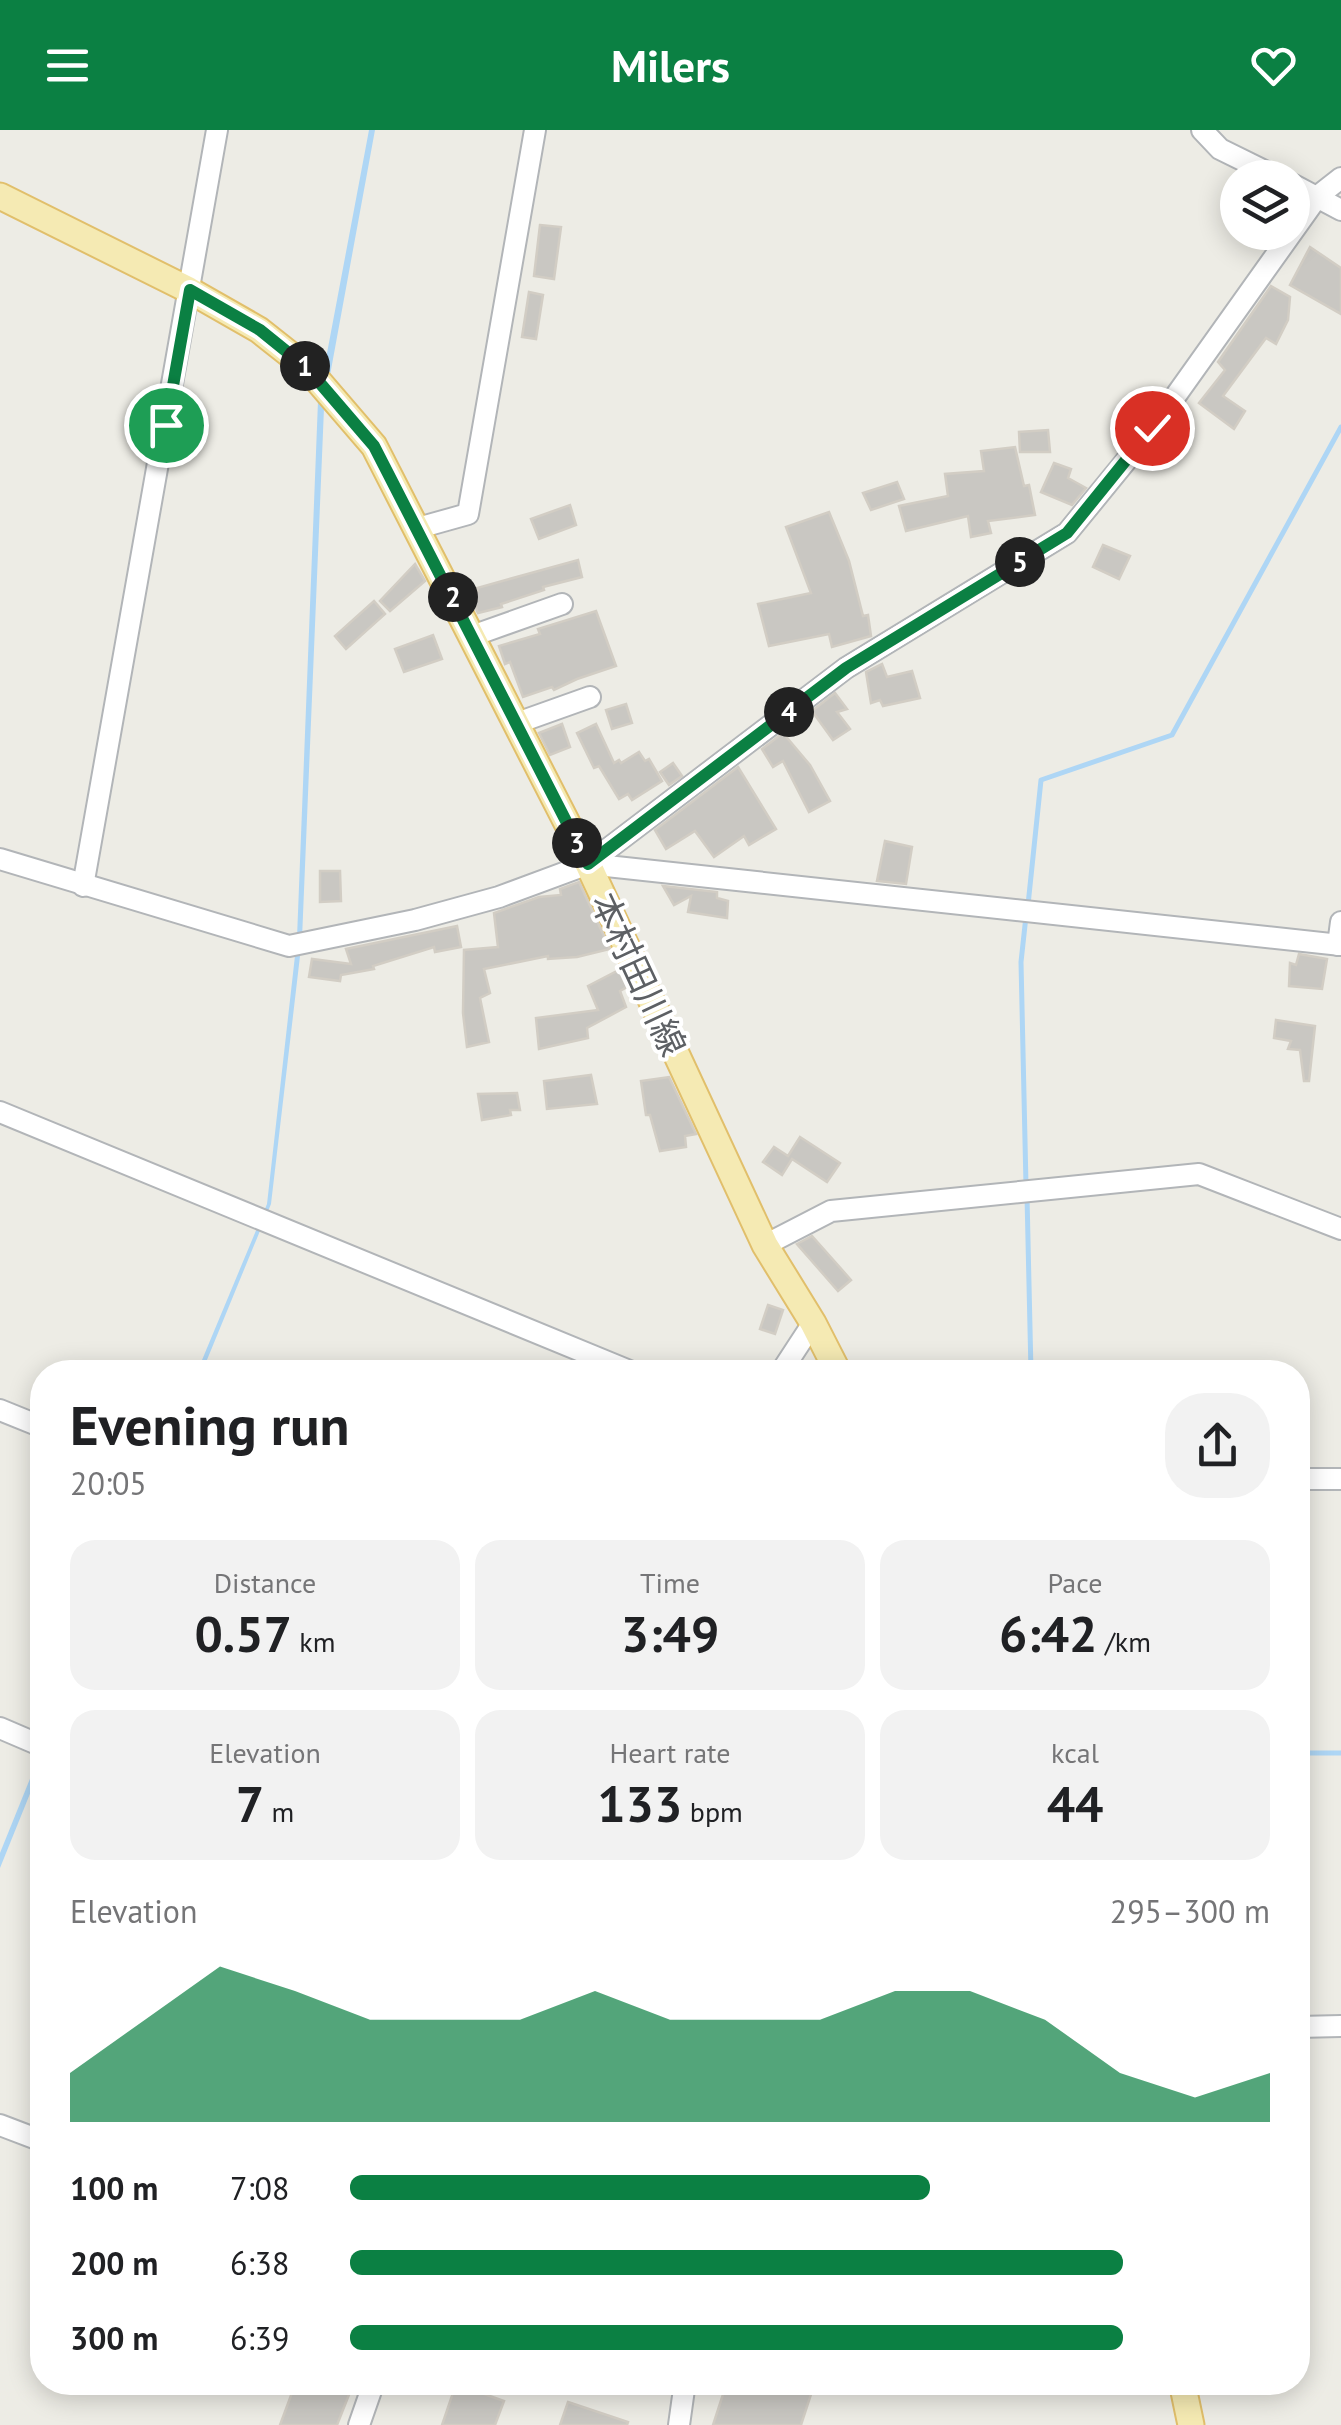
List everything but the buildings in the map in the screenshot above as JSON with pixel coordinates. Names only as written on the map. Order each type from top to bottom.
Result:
[{"type":"main road","name":"本村田川線","points":[[0,196],[190,290],[260,330],[307,368],[374,446],[588,864],[765,1245],[832,1360]]},
{"type":"main road","points":[[1184,2395],[1190,2425]]},
{"type":"street","points":[[83,886],[217,130]]},
{"type":"street","points":[[418,528],[468,514],[536,130]]},
{"type":"street","points":[[1202,130],[1220,149],[1242,160]]},
{"type":"street","points":[[0,859],[290,946],[415,920],[499,896],[588,864],[846,668],[1067,533],[1152,428],[1318,196],[1341,178]]},
{"type":"street","points":[[1310,192],[1341,210]]},
{"type":"street","points":[[472,636],[562,604]]},
{"type":"street","points":[[517,723],[590,698]]},
{"type":"street","points":[[588,864],[1339,945],[1341,922]]},
{"type":"street","points":[[0,1112],[603,1360]]},
{"type":"street","points":[[765,1245],[830,1211],[1198,1174],[1341,1229]]},
{"type":"street","points":[[789,1360],[813,1323]]},
{"type":"street","points":[[0,1410],[30,1422]]},
{"type":"street","points":[[1310,1479],[1341,1479]]},
{"type":"street","points":[[0,1728],[30,1741]]},
{"type":"street","points":[[1310,2027],[1341,2026]]},
{"type":"street","points":[[0,2125],[30,2136]]},
{"type":"street","points":[[359,2425],[369,2395]]},
{"type":"street","points":[[678,2425],[683,2395]]},
{"type":"water","points":[[369,130],[375,130],[324,408],[302,939],[271,1204],[207,1360],[202,1360],[267,1204],[297,938],[318,401]]},
{"type":"water","points":[[30,1779],[30,1794],[0,1868],[0,1853]]},
{"type":"waterway","points":[[1028,905],[1041,780],[1172,735],[1341,427]]},
{"type":"waterway","points":[[1026,916],[1021,962],[1026,1185]]},
{"type":"waterway","points":[[1027,1196],[1031,1360]]},
{"type":"waterway","points":[[1310,1753],[1341,1753]]},
{"type":"route","points":[[166,425],[190,290],[260,330],[307,368],[374,446],[588,864],[846,668],[1067,533],[1152,428]]}]
